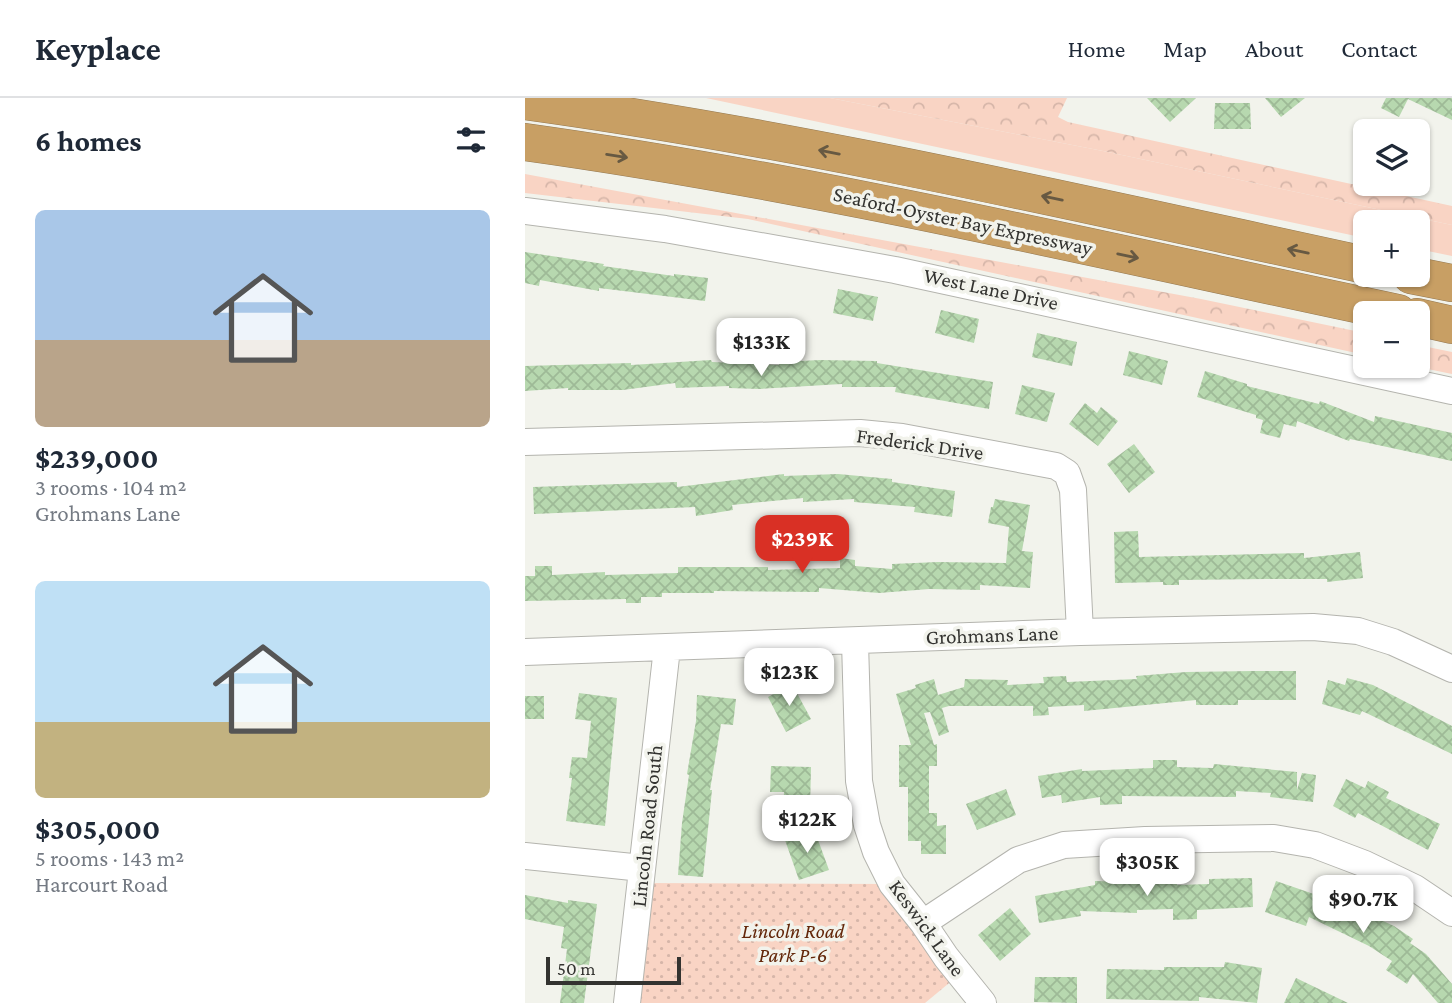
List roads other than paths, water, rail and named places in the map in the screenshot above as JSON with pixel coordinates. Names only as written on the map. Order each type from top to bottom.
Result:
[{"type":"highway","points":[[530,98],[571,108]]},
{"type":"highway","name":"Seaford-Oyster Bay Expressway","points":[[525,101],[704,128],[831,152],[1353,262]]},
{"type":"highway","name":"Seaford-Oyster Bay Expressway","points":[[525,144],[697,168],[824,192],[1353,304]]},
{"type":"highway","points":[[1430,279],[1452,283]]},
{"type":"highway","points":[[1430,320],[1452,325]]},
{"type":"street","name":"West Lane Drive","points":[[525,211],[665,229],[895,270],[1452,391]]},
{"type":"street","name":"Frederick Drive","points":[[525,442],[860,433],[902,437],[1055,466],[1067,473],[1073,490],[1080,632]]},
{"type":"street","name":"Grohmans Lane","points":[[525,652],[1313,626],[1358,631],[1393,642],[1452,669]]},
{"type":"street","name":"Keswick Lane","points":[[855,642],[859,781],[867,825],[892,884],[983,1003]]},
{"type":"street","name":"Lincoln Road South","points":[[627,1003],[667,648]]},
{"type":"street","points":[[923,923],[1018,860],[1064,845],[1158,839],[1275,838],[1315,845],[1365,864],[1415,888],[1452,913]]},
{"type":"street","points":[[525,856],[642,868]]},
{"type":"park label","name":"Lincoln Road Park P-6","points":[[793,943]]}]
